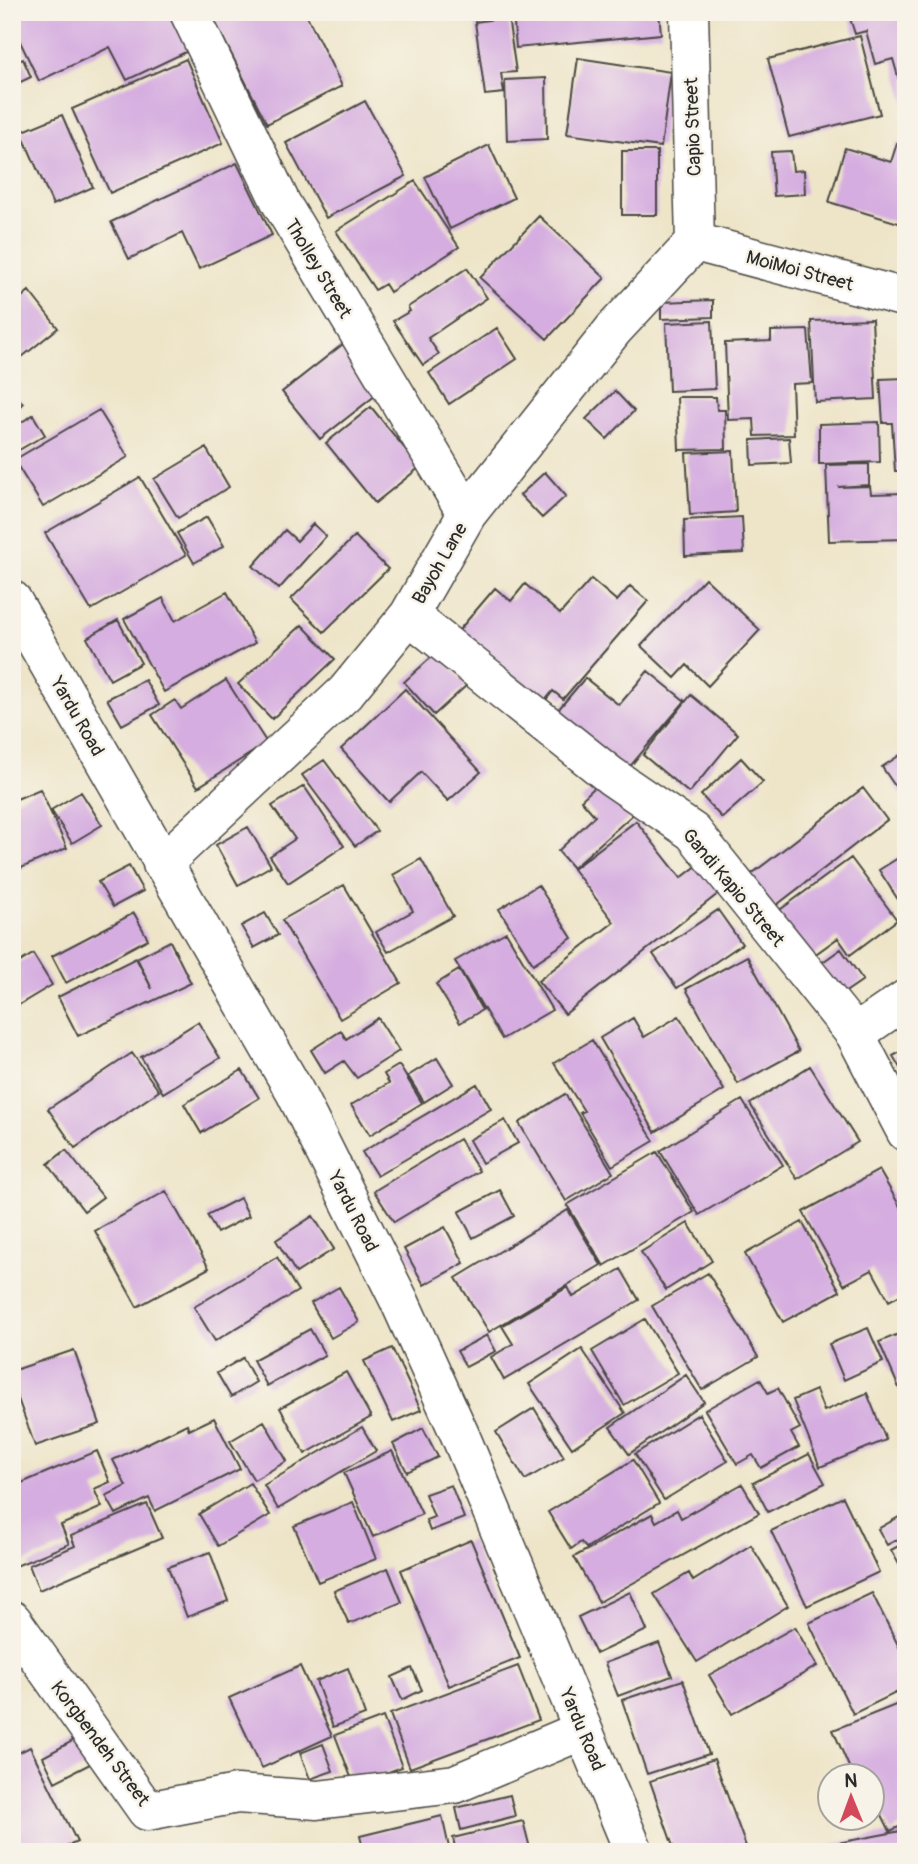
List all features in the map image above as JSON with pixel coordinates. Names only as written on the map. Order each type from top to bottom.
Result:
[{"type":"street","name":"Tholley Street","points":[[189,12],[281,203],[467,514]]},
{"type":"street","name":"Capio Street","points":[[689,12],[695,242]]},
{"type":"street","name":"Bayoh Lane","points":[[162,864],[345,693],[409,615],[467,514],[614,329],[695,242]]},
{"type":"street","name":"MoiMoi Street","points":[[695,242],[906,299]]},
{"type":"street","name":"Yardu Road","points":[[12,600],[295,1092],[399,1300],[635,1852]]},
{"type":"street","name":"Gandi Kapio Street","points":[[409,615],[611,776],[693,832],[855,1034],[906,1132]]},
{"type":"street","points":[[855,1034],[906,999]]},
{"type":"street","name":"Korgbendeh Street","points":[[12,1620],[147,1811],[237,1794],[317,1800],[455,1784],[583,1730]]},
{"type":"building","points":[[12,12],[172,12],[190,50],[127,80],[110,47],[39,81],[12,25]]},
{"type":"building","points":[[210,12],[305,12],[342,86],[267,124]]},
{"type":"building","points":[[513,12],[659,12],[661,34],[516,48]]},
{"type":"building","points":[[848,12],[906,12],[906,105],[893,59],[875,64],[866,31],[855,34]]},
{"type":"building","points":[[508,17],[516,72],[501,73],[504,93],[485,95],[475,22]]},
{"type":"building","points":[[860,36],[880,114],[789,137],[768,59]]},
{"type":"building","points":[[578,58],[671,72],[661,147],[567,134]]},
{"type":"building","points":[[23,59],[31,77],[12,86],[12,64]]},
{"type":"building","points":[[186,59],[223,143],[110,193],[72,109]]},
{"type":"building","points":[[546,78],[547,139],[507,141],[505,80]]},
{"type":"building","points":[[365,101],[406,176],[326,218],[286,143]]},
{"type":"building","points":[[62,115],[93,187],[53,205],[21,132]]},
{"type":"building","points":[[897,143],[906,145],[905,225],[829,202],[845,148],[891,162]]},
{"type":"building","points":[[489,145],[514,198],[450,229],[425,177]]},
{"type":"building","points":[[622,151],[657,151],[657,215],[622,215]]},
{"type":"building","points":[[791,151],[793,171],[804,170],[805,194],[774,196],[771,152]]},
{"type":"building","points":[[237,163],[272,235],[199,269],[182,233],[129,259],[111,222]]},
{"type":"building","points":[[415,181],[459,247],[390,292],[385,284],[375,290],[336,231]]},
{"type":"building","points":[[539,216],[605,278],[547,339],[480,278]]},
{"type":"building","points":[[467,268],[487,298],[428,338],[439,354],[423,365],[393,321],[410,311],[408,307]]},
{"type":"building","points":[[29,291],[58,328],[12,365],[12,305]]},
{"type":"building","points":[[713,300],[713,317],[661,319],[661,302]]},
{"type":"building","points":[[872,319],[876,399],[815,402],[811,321]]},
{"type":"building","points":[[712,321],[715,389],[669,391],[666,323]]},
{"type":"building","points":[[497,328],[517,359],[449,404],[429,373]]},
{"type":"building","points":[[808,330],[812,383],[792,384],[794,435],[755,436],[754,419],[728,420],[725,343],[771,341],[771,331]]},
{"type":"building","points":[[343,344],[381,391],[320,439],[282,392]]},
{"type":"building","points":[[906,378],[906,471],[895,471],[892,423],[883,423],[880,379]]},
{"type":"building","points":[[615,391],[634,411],[607,439],[586,419]]},
{"type":"building","points":[[12,392],[23,403],[12,414]]},
{"type":"building","points":[[677,397],[716,397],[717,410],[725,410],[726,449],[679,450]]},
{"type":"building","points":[[371,407],[420,467],[375,503],[326,443]]},
{"type":"building","points":[[99,410],[128,457],[43,507],[14,460]]},
{"type":"building","points":[[33,415],[45,435],[12,454],[12,428]]},
{"type":"building","points":[[879,422],[880,462],[819,464],[819,424]]},
{"type":"building","points":[[789,438],[791,463],[752,465],[751,440]]},
{"type":"building","points":[[206,448],[229,487],[178,518],[154,479]]},
{"type":"building","points":[[733,451],[736,512],[690,515],[686,453]]},
{"type":"building","points":[[869,464],[869,485],[838,487],[870,486],[871,494],[906,493],[906,539],[829,541],[826,465]]},
{"type":"building","points":[[545,472],[566,496],[542,518],[520,495]]},
{"type":"building","points":[[140,477],[186,555],[91,610],[45,533]]},
{"type":"building","points":[[207,517],[224,546],[194,563],[177,533]]},
{"type":"building","points":[[742,517],[744,553],[685,556],[684,520]]},
{"type":"building","points":[[313,524],[326,536],[279,589],[253,566],[285,530],[297,541]]},
{"type":"building","points":[[355,536],[388,569],[324,632],[291,599]]},
{"type":"building","points":[[705,578],[760,630],[708,686],[687,665],[675,678],[641,646]]},
{"type":"building","points":[[591,579],[617,601],[630,586],[648,601],[563,699],[553,691],[539,708],[454,636],[495,588],[511,601],[525,584],[560,614]]},
{"type":"building","points":[[227,592],[255,643],[164,692],[124,619],[163,598],[175,621]]},
{"type":"building","points":[[118,620],[141,663],[110,680],[87,638]]},
{"type":"building","points":[[302,625],[335,659],[272,719],[238,684]]},
{"type":"building","points":[[437,652],[467,685],[434,715],[404,682]]},
{"type":"building","points":[[648,671],[685,701],[622,776],[552,717],[585,678],[619,705]]},
{"type":"building","points":[[145,680],[159,705],[122,725],[107,699]]},
{"type":"building","points":[[226,680],[267,743],[198,787],[152,715],[175,700],[181,709]]},
{"type":"building","points":[[405,689],[481,772],[448,801],[421,772],[389,802],[341,749]]},
{"type":"building","points":[[691,695],[738,734],[689,793],[643,755]]},
{"type":"building","points":[[906,751],[906,802],[882,767]]},
{"type":"building","points":[[741,758],[763,782],[722,818],[701,795]]},
{"type":"building","points":[[324,760],[377,831],[355,846],[302,775]]},
{"type":"building","points":[[607,776],[638,810],[573,868],[558,851],[595,816],[581,800]]},
{"type":"building","points":[[304,786],[344,846],[288,883],[270,856],[295,839],[272,806]]},
{"type":"building","points":[[863,788],[887,820],[774,907],[749,876]]},
{"type":"building","points":[[40,789],[67,848],[12,872],[12,801]]},
{"type":"building","points":[[81,792],[102,825],[72,843],[51,810]]},
{"type":"building","points":[[636,821],[681,878],[698,865],[719,893],[565,1014],[538,981],[614,922],[573,869]]},
{"type":"building","points":[[248,827],[271,866],[238,885],[216,845]]},
{"type":"building","points":[[906,853],[906,912],[879,870]]},
{"type":"building","points":[[851,858],[897,920],[850,955],[838,938],[810,958],[777,912]]},
{"type":"building","points":[[421,859],[453,916],[388,952],[376,932],[413,911],[393,875]]},
{"type":"building","points":[[129,866],[143,891],[113,907],[98,882]]},
{"type":"building","points":[[344,885],[401,983],[340,1019],[282,920]]},
{"type":"building","points":[[538,885],[572,938],[533,964],[499,909]]},
{"type":"building","points":[[718,910],[742,944],[677,988],[653,954]]},
{"type":"building","points":[[134,913],[148,939],[66,983],[52,956]]},
{"type":"building","points":[[265,913],[278,935],[254,948],[241,926]]},
{"type":"building","points":[[506,932],[552,1010],[502,1039],[455,961]]},
{"type":"building","points":[[170,941],[191,983],[78,1036],[58,997],[136,958],[152,989],[137,958]]},
{"type":"building","points":[[841,949],[863,980],[841,995],[820,964]]},
{"type":"building","points":[[33,954],[52,985],[12,1009],[12,967]]},
{"type":"building","points":[[747,956],[799,1051],[738,1084],[686,989]]},
{"type":"building","points":[[459,970],[482,1010],[460,1023],[436,984]]},
{"type":"building","points":[[679,1016],[724,1090],[655,1132],[600,1038],[633,1018],[644,1037]]},
{"type":"building","points":[[378,1018],[399,1051],[357,1078],[344,1061],[325,1073],[311,1050],[341,1031],[346,1039]]},
{"type":"building","points":[[198,1022],[220,1058],[163,1093],[141,1057]]},
{"type":"building","points":[[592,1040],[654,1141],[612,1166],[580,1113],[584,1111],[554,1063]]},
{"type":"building","points":[[906,1049],[906,1078],[893,1056]]},
{"type":"building","points":[[132,1053],[159,1091],[75,1148],[48,1109]]},
{"type":"building","points":[[437,1058],[453,1084],[424,1102],[408,1076]]},
{"type":"building","points":[[399,1065],[422,1103],[370,1135],[351,1105],[389,1083],[384,1074]]},
{"type":"building","points":[[810,1066],[858,1142],[797,1179],[750,1104]]},
{"type":"building","points":[[242,1070],[259,1098],[201,1133],[184,1104]]},
{"type":"building","points":[[477,1084],[491,1109],[377,1176],[362,1152]]},
{"type":"building","points":[[565,1094],[613,1173],[566,1201],[519,1123]]},
{"type":"building","points":[[742,1100],[783,1165],[699,1215],[660,1151]]},
{"type":"building","points":[[505,1120],[518,1143],[482,1163],[469,1140]]},
{"type":"building","points":[[459,1139],[479,1171],[394,1222],[374,1191]]},
{"type":"building","points":[[66,1150],[103,1197],[84,1211],[48,1164]]},
{"type":"building","points":[[657,1152],[694,1212],[604,1266],[567,1205]]},
{"type":"building","points":[[879,1170],[906,1217],[906,1292],[889,1301],[872,1270],[844,1285],[803,1212]]},
{"type":"building","points":[[500,1190],[514,1216],[473,1238],[459,1212]]},
{"type":"building","points":[[166,1191],[209,1268],[137,1307],[95,1231]]},
{"type":"building","points":[[240,1198],[249,1216],[217,1233],[207,1215]]},
{"type":"building","points":[[568,1210],[601,1265],[489,1332],[456,1278]]},
{"type":"building","points":[[313,1216],[334,1249],[296,1273],[276,1240]]},
{"type":"building","points":[[802,1222],[840,1291],[783,1322],[745,1254]]},
{"type":"building","points":[[688,1223],[712,1261],[666,1290],[641,1252]]},
{"type":"building","points":[[445,1227],[464,1263],[424,1285],[404,1249]]},
{"type":"building","points":[[277,1257],[298,1291],[215,1341],[194,1307]]},
{"type":"building","points":[[621,1269],[639,1300],[504,1380],[491,1357],[513,1344],[502,1326],[568,1287],[573,1297]]},
{"type":"building","points":[[708,1273],[758,1357],[702,1390],[652,1306]]},
{"type":"building","points":[[339,1287],[359,1322],[331,1338],[311,1303]]},
{"type":"building","points":[[645,1319],[678,1373],[624,1405],[592,1351]]},
{"type":"building","points":[[868,1328],[883,1362],[844,1380],[829,1344]]},
{"type":"building","points":[[310,1329],[325,1355],[267,1386],[253,1360]]},
{"type":"building","points":[[906,1331],[906,1404],[879,1342]]},
{"type":"building","points":[[487,1335],[496,1351],[466,1367],[457,1351]]},
{"type":"building","points":[[392,1348],[421,1410],[393,1422],[364,1361]]},
{"type":"building","points":[[582,1349],[625,1413],[572,1448],[529,1384]]},
{"type":"building","points":[[74,1350],[100,1424],[35,1446],[12,1382],[12,1371]]},
{"type":"building","points":[[243,1358],[256,1382],[231,1397],[217,1373]]},
{"type":"building","points":[[346,1372],[371,1417],[305,1454],[280,1408]]},
{"type":"building","points":[[686,1375],[704,1402],[629,1454],[610,1427]]},
{"type":"building","points":[[760,1379],[768,1393],[778,1388],[800,1428],[791,1433],[799,1447],[761,1468],[753,1455],[737,1464],[705,1410]]},
{"type":"building","points":[[816,1390],[824,1411],[867,1393],[886,1440],[820,1467],[793,1400]]},
{"type":"building","points":[[534,1408],[564,1457],[525,1480],[496,1432]]},
{"type":"building","points":[[699,1414],[728,1461],[664,1500],[635,1454]]},
{"type":"building","points":[[214,1418],[240,1469],[155,1511],[149,1498],[116,1514],[106,1496],[126,1486],[113,1460],[187,1424],[189,1430]]},
{"type":"building","points":[[264,1421],[287,1461],[254,1480],[230,1441]]},
{"type":"building","points":[[362,1427],[376,1451],[278,1509],[264,1485]]},
{"type":"building","points":[[423,1428],[438,1457],[407,1472],[393,1444]]},
{"type":"building","points":[[97,1451],[110,1482],[94,1489],[102,1507],[61,1525],[69,1544],[16,1566],[12,1557],[12,1487]]},
{"type":"building","points":[[392,1451],[422,1514],[373,1537],[344,1473]]},
{"type":"building","points":[[809,1454],[825,1483],[768,1512],[753,1483]]},
{"type":"building","points":[[633,1460],[659,1503],[586,1548],[581,1542],[571,1549],[548,1512]]},
{"type":"building","points":[[250,1483],[270,1515],[218,1546],[199,1514]]},
{"type":"building","points":[[742,1484],[759,1513],[599,1602],[574,1557],[652,1514],[656,1522],[677,1510],[681,1518]]},
{"type":"building","points":[[451,1485],[464,1518],[430,1531],[426,1520],[434,1517],[425,1494]]},
{"type":"building","points":[[843,1497],[879,1572],[807,1606],[771,1531]]},
{"type":"building","points":[[353,1502],[376,1559],[318,1582],[294,1526]]},
{"type":"building","points":[[147,1504],[162,1538],[39,1590],[29,1565],[75,1546],[71,1536]]},
{"type":"building","points":[[906,1513],[906,1535],[887,1545],[878,1529]]},
{"type":"building","points":[[471,1540],[520,1658],[449,1686],[401,1570]]},
{"type":"building","points":[[906,1542],[906,1577],[891,1550]]},
{"type":"building","points":[[751,1545],[788,1606],[697,1662],[654,1594],[689,1573],[693,1581]]},
{"type":"building","points":[[210,1552],[228,1601],[187,1617],[168,1567]]},
{"type":"building","points":[[388,1568],[402,1602],[349,1624],[334,1591]]},
{"type":"building","points":[[630,1592],[647,1630],[596,1654],[578,1617]]},
{"type":"building","points":[[872,1593],[906,1661],[906,1688],[853,1714],[809,1623]]},
{"type":"building","points":[[795,1627],[817,1666],[732,1714],[709,1675]]},
{"type":"building","points":[[659,1643],[672,1676],[618,1696],[605,1663]]},
{"type":"building","points":[[300,1666],[332,1736],[262,1768],[229,1698]]},
{"type":"building","points":[[518,1666],[539,1720],[410,1768],[390,1714]]},
{"type":"building","points":[[348,1668],[365,1715],[333,1727],[316,1681]]},
{"type":"building","points":[[412,1668],[422,1690],[402,1700],[392,1677]]},
{"type":"building","points":[[683,1680],[709,1754],[647,1774],[622,1700]]},
{"type":"building","points":[[898,1704],[906,1719],[906,1824],[890,1831],[886,1823],[886,1762],[847,1762],[833,1730]]},
{"type":"building","points":[[383,1717],[402,1767],[354,1785],[335,1735]]},
{"type":"building","points":[[76,1739],[90,1764],[55,1782],[43,1757]]},
{"type":"building","points":[[323,1744],[333,1771],[310,1779],[300,1753]]},
{"type":"building","points":[[30,1747],[77,1842],[56,1852],[12,1852],[12,1756]]},
{"type":"building","points":[[714,1759],[748,1852],[675,1852],[650,1781]]},
{"type":"building","points":[[510,1795],[515,1816],[461,1830],[456,1808]]},
{"type":"building","points":[[442,1816],[450,1852],[364,1852],[360,1836]]},
{"type":"building","points":[[523,1821],[531,1852],[456,1852],[453,1838]]},
{"type":"building","points":[[906,1830],[906,1852],[833,1852],[832,1844]]}]
